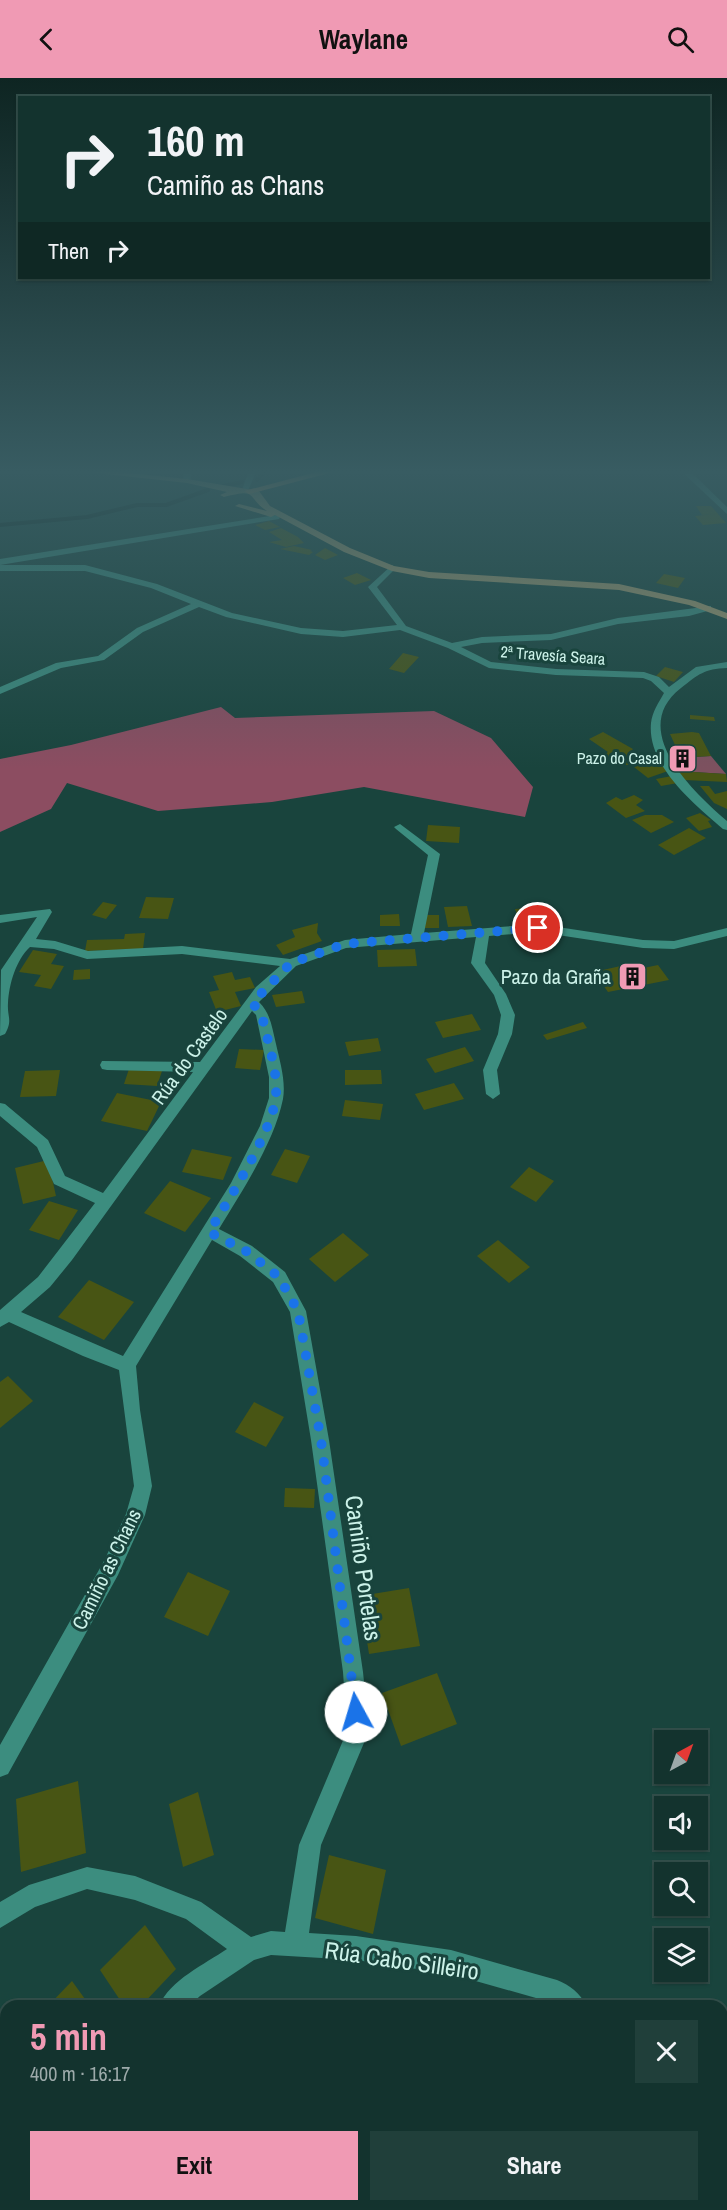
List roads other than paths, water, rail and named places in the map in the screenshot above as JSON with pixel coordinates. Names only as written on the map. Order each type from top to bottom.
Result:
[{"type":"main road","points":[[400,569],[429,575],[627,589],[726,614]]},
{"type":"street","points":[[14,569],[19,570]]},
{"type":"street","points":[[0,574],[24,569]]},
{"type":"street","points":[[91,569],[154,586],[198,604],[267,626],[343,634],[401,627],[402,624],[372,587],[390,569]]},
{"type":"street","points":[[0,691],[59,665],[101,658],[140,630],[198,604]]},
{"type":"street","points":[[450,646],[482,640],[551,637],[618,621],[689,613],[708,608]]},
{"type":"street","name":"2ª Travesía Seara","points":[[401,627],[450,646],[489,665],[507,668],[644,675],[655,679],[669,692]]},
{"type":"street","points":[[727,665],[708,665],[694,669],[683,683],[669,692],[656,722],[657,744],[672,769],[700,804],[727,827]]},
{"type":"street","points":[[400,827],[434,854],[417,937]]},
{"type":"street","points":[[0,919],[46,912],[9,970],[2,1004],[4,1023],[0,1031]]},
{"type":"street","name":"Rúa do Castelo","points":[[4,1317],[44,1282],[252,1003],[291,963],[345,944],[538,928],[643,944],[674,945],[727,932]]},
{"type":"street","points":[[483,933],[478,963],[508,1012],[508,1023],[489,1067],[489,1083],[493,1094]]},
{"type":"street","points":[[28,943],[55,945],[87,956],[182,950],[291,963]]},
{"type":"street","points":[[4,1317],[127,1365],[237,1186],[267,1126],[276,1098],[276,1077],[262,1013],[252,1003]]},
{"type":"street","points":[[107,1065],[205,1067]]},
{"type":"street","points":[[0,1108],[43,1144],[59,1180],[106,1201]]},
{"type":"street","name":"Camiño Portelas","points":[[209,1232],[246,1251],[279,1277],[298,1311],[321,1440],[353,1672],[358,1731],[310,1845],[295,1946]]},
{"type":"street","name":"Camiño as Chans","points":[[0,1766],[111,1568],[135,1515],[143,1486],[130,1410],[127,1365]]},
{"type":"street","points":[[0,1916],[29,1897],[87,1878],[135,1887],[193,1910],[248,1950],[191,1988],[178,2000]]},
{"type":"street","name":"Rúa Cabo Silleiro","points":[[248,1950],[271,1943],[356,1948],[452,1962],[557,1992],[567,2000]]},
{"type":"place","name":"Pazo do Casal","points":[[683,758]]},
{"type":"place","name":"Pazo da Graña","points":[[632,976]]}]
